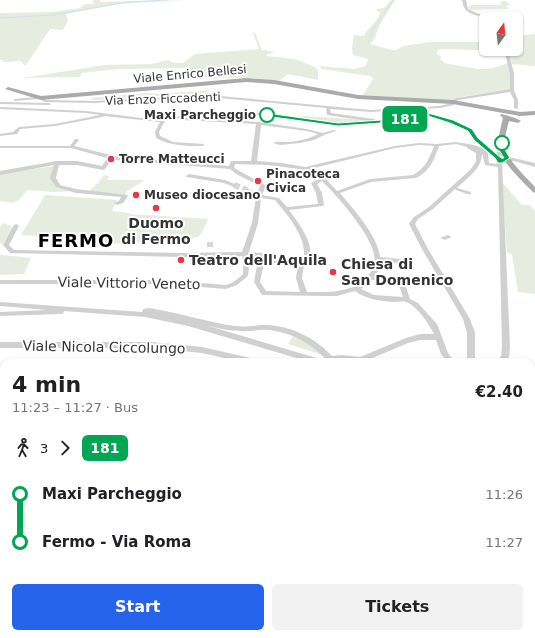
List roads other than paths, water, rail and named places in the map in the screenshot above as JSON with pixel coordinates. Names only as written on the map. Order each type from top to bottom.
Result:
[{"type":"main road","name":"Viale Enrico Bellesi","points":[[36,97],[224,80],[246,80],[274,82],[358,97],[430,101],[514,110],[520,118]]},
{"type":"main road","points":[[0,87],[36,97]]},
{"type":"main road","points":[[8,89],[36,97]]},
{"type":"main road","name":"Viale Enrico Bellesi","points":[[483,107],[506,117],[520,118]]},
{"type":"main road","points":[[514,110],[507,114],[506,117],[502,150],[535,191]]},
{"type":"main road","points":[[504,127],[520,118],[535,115]]},
{"type":"street","points":[[464,0],[466,9],[472,13],[479,14]]},
{"type":"street","points":[[508,56],[512,90],[516,100],[514,110]]},
{"type":"street","name":"Via Enzo Ficcadenti","points":[[36,97],[48,102],[94,102],[209,96],[371,111],[399,111],[448,106],[457,99],[512,90]]},
{"type":"street","points":[[7,101],[19,93]]},
{"type":"street","name":"Viale Enrico Bellesi","points":[[0,102],[36,97]]},
{"type":"street","points":[[0,102],[46,104],[94,102]]},
{"type":"street","points":[[328,107],[329,114],[382,122]]},
{"type":"street","points":[[0,108],[52,110],[158,121],[204,113],[252,114],[287,116],[338,124],[382,122],[428,114],[470,130],[476,139],[499,162]]},
{"type":"street","points":[[0,134],[15,133],[19,128],[39,127],[107,115]]},
{"type":"street","points":[[186,117],[259,123],[308,130],[322,134]]},
{"type":"street","points":[[163,120],[157,132],[158,137],[171,144],[202,145]]},
{"type":"street","points":[[254,161],[259,123]]},
{"type":"street","points":[[275,143],[290,143],[316,138],[322,134],[334,131]]},
{"type":"street","points":[[71,147],[77,140]]},
{"type":"street","points":[[305,169],[412,145],[456,143],[480,149],[485,153],[487,164],[499,162],[507,158],[526,164],[535,165]]},
{"type":"street","points":[[336,193],[375,180],[411,178],[426,170],[432,160],[437,145]]},
{"type":"street","points":[[470,146],[469,147],[479,152],[479,161],[431,208],[416,218],[412,224],[455,300],[471,333],[471,358]]},
{"type":"street","points":[[0,147],[71,147],[115,158],[231,168],[263,186],[259,196],[255,223],[245,254]]},
{"type":"street","points":[[502,150],[499,162],[506,347],[505,358]]},
{"type":"street","points":[[0,173],[57,163],[103,168],[108,161],[115,158]]},
{"type":"street","points":[[231,168],[233,162],[267,162],[305,169],[323,179],[336,193],[373,241],[377,259],[372,278],[356,289],[347,292],[304,294],[277,292],[264,293],[257,282],[261,257]]},
{"type":"street","points":[[57,163],[53,178],[58,186],[76,190],[125,196],[121,202],[117,202]]},
{"type":"street","points":[[189,176],[234,185]]},
{"type":"street","points":[[286,209],[321,205],[319,194],[314,183],[323,179]]},
{"type":"street","points":[[458,189],[469,193]]},
{"type":"street","points":[[16,226],[6,245],[12,252],[245,254],[301,264],[306,263],[309,257],[308,248],[294,220],[286,209],[277,199],[259,196],[247,190]]},
{"type":"street","points":[[377,259],[400,261]]},
{"type":"street","points":[[301,264],[299,278],[304,294]]},
{"type":"street","name":"Viale Vittorio Veneto","points":[[0,282],[148,282],[226,286],[234,285],[240,281],[246,274],[246,267]]},
{"type":"street","points":[[372,278],[402,283],[407,300]]},
{"type":"street","points":[[356,289],[362,293],[382,298],[407,300],[416,305],[434,326],[448,358]]},
{"type":"street","points":[[0,304],[144,314],[188,323],[306,358]]},
{"type":"street","points":[[0,314],[58,313],[71,310]]},
{"type":"street","points":[[144,314],[145,311],[149,310],[172,313],[220,326],[246,329],[266,327],[279,329],[303,337],[319,346],[329,358]]},
{"type":"street","points":[[365,358],[406,341],[420,337],[438,337]]},
{"type":"street","name":"Viale Nicola Ciccolungo","points":[[0,345],[152,345],[202,350],[237,358]]},
{"type":"waterway","points":[[0,18],[52,15],[128,2],[168,0]]},
{"type":"waterway","points":[[368,43],[374,28],[393,0]]},
{"type":"tunnel","points":[[234,185],[247,190]]},
{"type":"tunnel","points":[[210,242],[210,247]]},
{"type":"tunnel","points":[[245,254],[246,267]]},
{"type":"place","name":"Maxi Parcheggio","points":[[267,115]]},
{"type":"place","name":"Torre Matteucci","points":[[111,159]]},
{"type":"place","name":"Pinacoteca Civica","points":[[258,181]]},
{"type":"place","name":"Museo diocesano","points":[[136,195]]},
{"type":"place","name":"Duomo di Fermo","points":[[156,208]]},
{"type":"place","name":"Teatro dell'Aquila","points":[[181,260]]},
{"type":"place","name":"Chiesa di San Domenico","points":[[333,272]]},
{"type":"district","name":"FERMO","points":[[76,240]]}]
